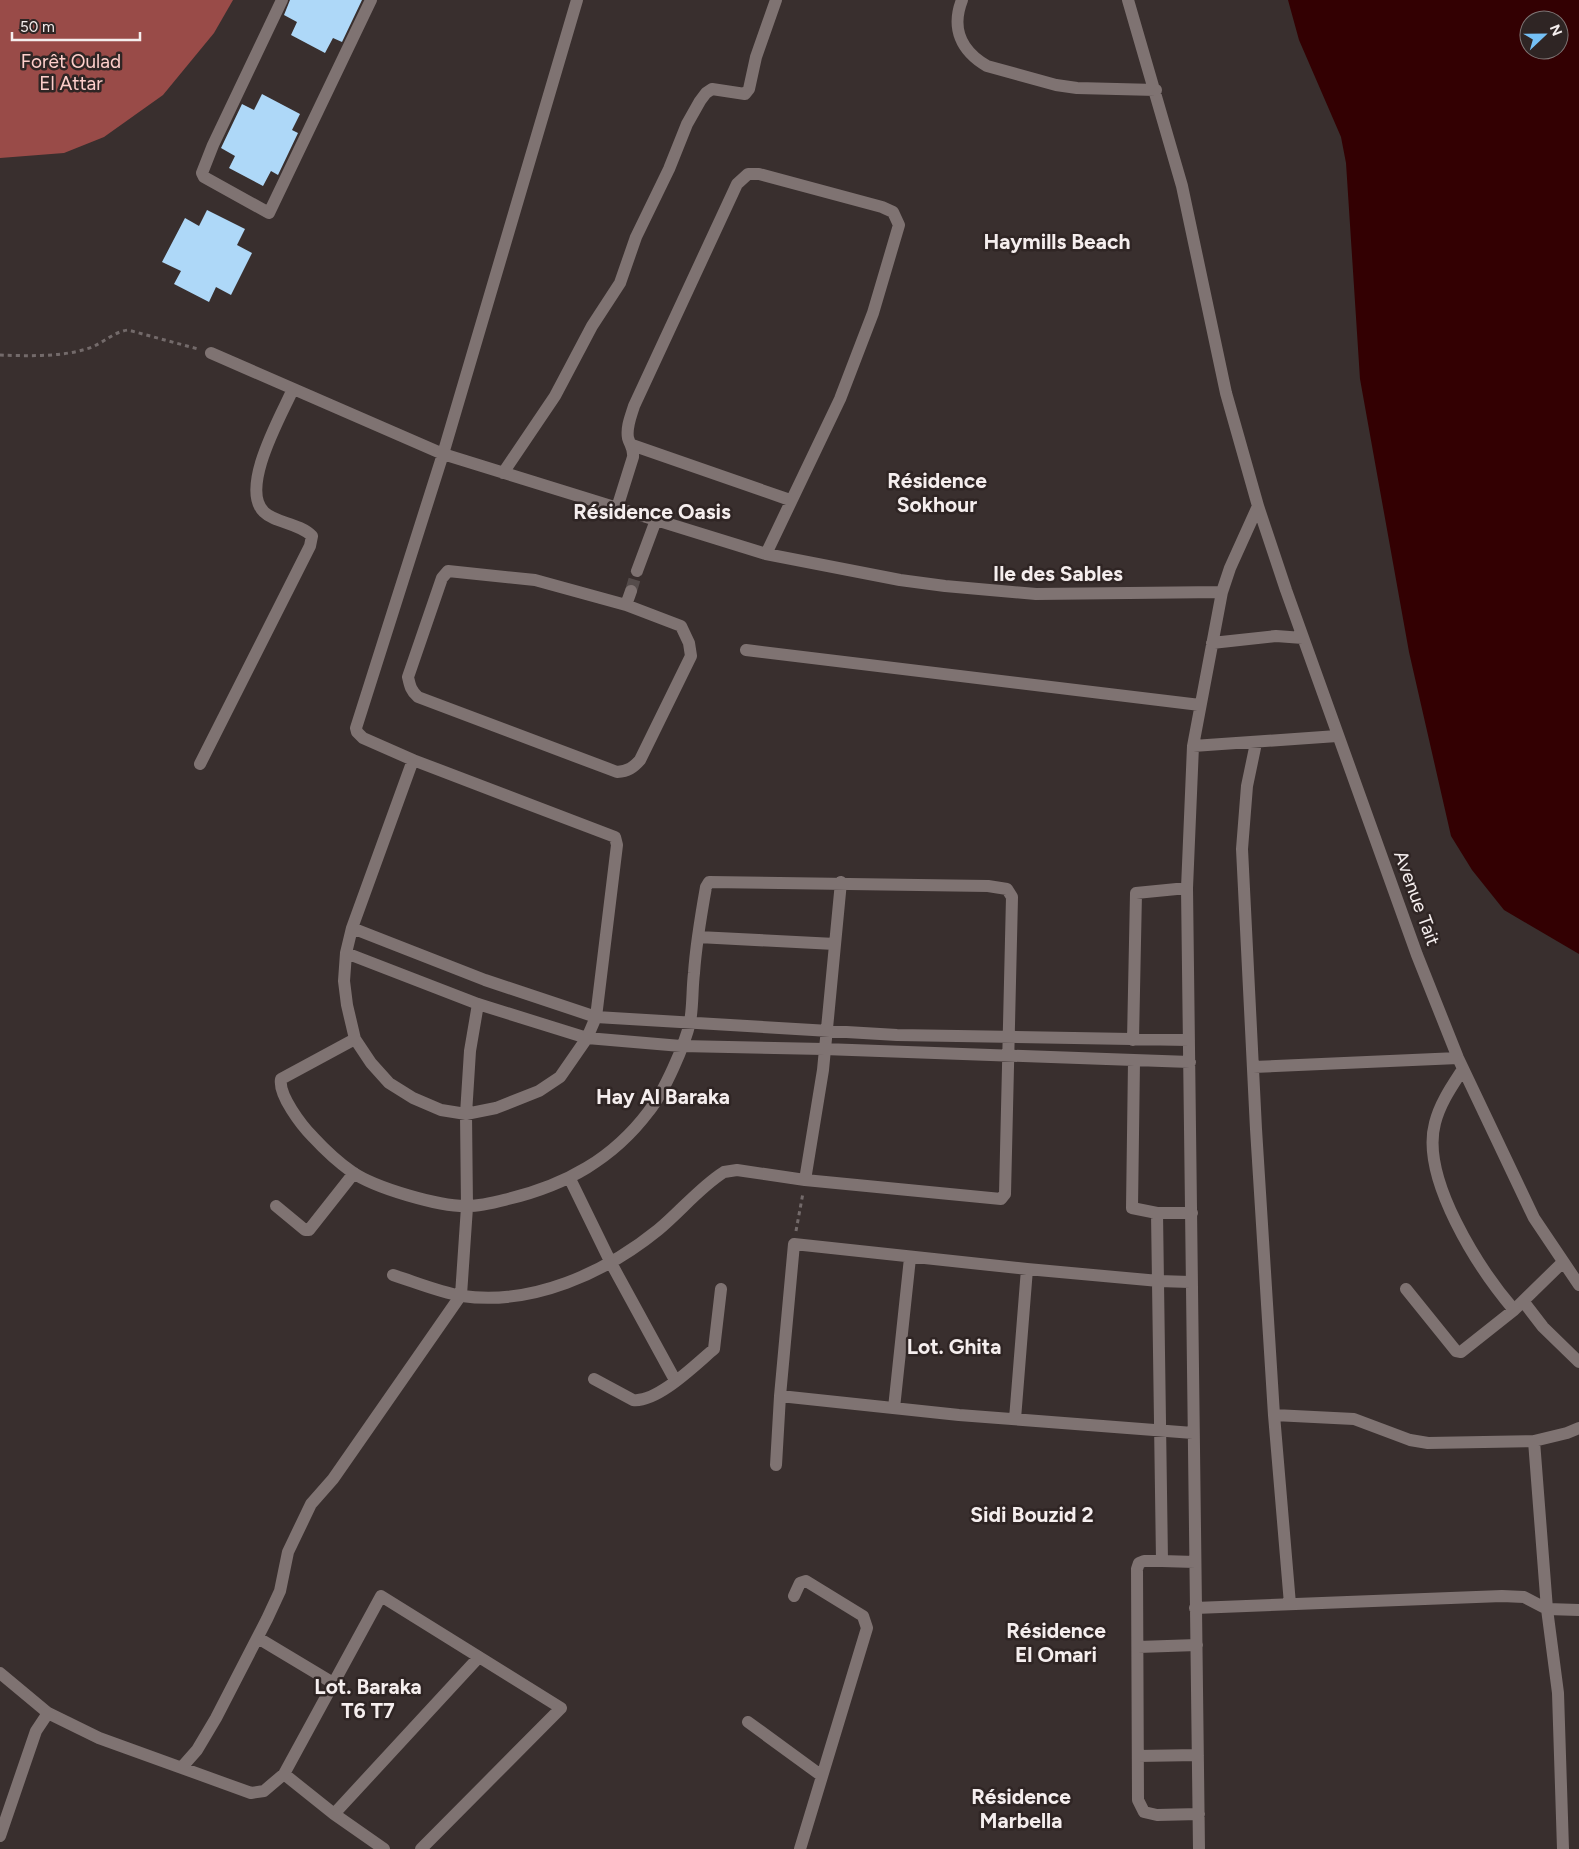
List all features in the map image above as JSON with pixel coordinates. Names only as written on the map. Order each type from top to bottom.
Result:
[{"type":"street","points":[[282,0],[213,145],[202,173],[204,177],[270,214],[372,0]]},
{"type":"street","points":[[412,760],[352,928],[346,953],[344,982],[355,1039],[371,1063],[389,1083],[413,1098],[440,1110],[466,1114],[496,1108],[540,1091],[560,1077],[587,1038],[596,1017],[616,845],[615,836],[412,760],[363,738],[356,728],[443,454],[577,0]]},
{"type":"street","points":[[503,473],[555,396],[592,326],[620,283],[636,237],[687,124],[700,101],[712,89],[745,94],[748,89],[756,57],[776,0]]},
{"type":"street","points":[[962,0],[957,24],[962,43],[977,60],[987,66],[1076,88],[1156,90]]},
{"type":"street","name":"Avenue Tait","points":[[1128,0],[1156,90],[1182,186],[1226,393],[1258,506],[1337,736],[1460,1063],[1534,1218],[1562,1263],[1577,1279]]},
{"type":"street","points":[[617,508],[633,457],[632,446],[628,439],[628,430],[634,406],[730,196],[742,178],[748,174],[759,174],[882,207],[893,212],[899,225],[873,313],[840,398],[766,554]]},
{"type":"street","points":[[211,353],[443,454],[766,554],[900,580],[1036,594],[1222,592]]},
{"type":"street","points":[[200,764],[310,546],[312,536],[306,530],[264,513],[258,504],[256,490],[263,455],[293,389]]},
{"type":"street","points":[[632,446],[790,500]]},
{"type":"street","points":[[1199,1849],[1190,1282],[1192,1213],[1187,888],[1193,746],[1222,592],[1230,568],[1258,506]]},
{"type":"street","points":[[637,571],[656,520]]},
{"type":"street","points":[[448,571],[535,580],[626,605],[682,626],[689,643],[691,656],[640,760],[634,767],[626,771],[617,772],[418,697],[413,692],[408,677],[442,578],[448,571]]},
{"type":"street","points":[[626,605],[631,591]]},
{"type":"street","points":[[1212,642],[1276,636],[1303,638]]},
{"type":"street","points":[[746,650],[1200,705]]},
{"type":"street","points":[[1193,746],[1337,736]]},
{"type":"street","points":[[1256,743],[1247,786],[1242,849],[1274,1415],[1290,1604]]},
{"type":"street","points":[[355,1039],[283,1077],[280,1083],[302,1126],[327,1152],[354,1173],[389,1189],[426,1200],[467,1206],[528,1194],[570,1179],[611,1151],[650,1110],[667,1081],[690,1022],[698,937],[706,887],[710,882],[840,882],[988,886],[1010,891],[1012,897],[1005,1194],[1001,1199],[805,1180],[737,1170],[724,1172],[656,1231],[611,1263],[580,1277],[522,1294],[495,1298],[461,1296],[392,1275]]},
{"type":"street","points":[[805,1180],[816,1119],[840,882]]},
{"type":"street","points":[[1132,1040],[1136,893],[1187,888]]},
{"type":"street","points":[[352,928],[485,980],[596,1017],[826,1031],[1189,1040]]},
{"type":"street","points":[[698,937],[835,944]]},
{"type":"street","points":[[346,953],[478,1004],[587,1038],[681,1046],[1190,1062]]},
{"type":"street","points":[[182,1767],[197,1750],[216,1718],[258,1638],[280,1592],[288,1552],[311,1504],[333,1479],[461,1296],[467,1206],[466,1114],[470,1051],[478,1004]]},
{"type":"street","points":[[1134,1061],[1132,1208],[1157,1213],[1192,1213]]},
{"type":"street","points":[[1253,1067],[1460,1063],[1434,1124],[1435,1173],[1445,1200],[1475,1255],[1499,1293],[1544,1327],[1579,1362]]},
{"type":"street","points":[[276,1206],[305,1230],[309,1230],[354,1173]]},
{"type":"street","points":[[570,1179],[611,1263],[675,1380]]},
{"type":"street","points":[[1157,1213],[1162,1561]]},
{"type":"street","points":[[776,1465],[780,1396],[794,1244],[910,1258],[1159,1281],[1190,1282]]},
{"type":"street","points":[[894,1408],[910,1258]]},
{"type":"street","points":[[1406,1289],[1459,1353],[1465,1351],[1518,1306],[1562,1263]]},
{"type":"street","points":[[1015,1419],[1027,1269]]},
{"type":"street","points":[[594,1379],[633,1400],[640,1401],[653,1396],[714,1349],[720,1289]]},
{"type":"street","points":[[780,1396],[1015,1419],[1193,1433]]},
{"type":"street","points":[[1274,1415],[1354,1419],[1410,1440],[1428,1443],[1534,1441],[1579,1428]]},
{"type":"street","points":[[1534,1441],[1547,1609],[1558,1693],[1563,1849]]},
{"type":"street","points":[[1195,1562],[1144,1560],[1139,1563],[1138,1800],[1144,1812],[1157,1815],[1199,1814]]},
{"type":"street","points":[[794,1596],[800,1584],[806,1581],[860,1614],[867,1624],[800,1849]]},
{"type":"street","points":[[0,1672],[48,1713],[99,1738],[251,1794],[264,1791],[284,1774],[381,1596],[561,1708],[421,1849]]},
{"type":"street","points":[[1195,1608],[1502,1596],[1524,1597],[1547,1609],[1579,1610]]},
{"type":"street","points":[[258,1638],[333,1683]]},
{"type":"street","points":[[1138,1647],[1197,1645]]},
{"type":"street","points":[[334,1814],[479,1657]]},
{"type":"street","points":[[0,1836],[36,1731],[48,1713]]},
{"type":"street","points":[[748,1722],[822,1776]]},
{"type":"street","points":[[1138,1756],[1198,1755]]},
{"type":"street","points":[[284,1774],[334,1814],[384,1849]]},
{"type":"path","points":[[0,355],[55,355],[74,352],[99,345],[118,331],[128,330],[211,353]]},
{"type":"path","points":[[794,1244],[805,1180]]},
{"type":"green space","name":"Forêt Oulad El Attar","points":[[0,0],[233,0],[214,33],[163,95],[104,137],[64,153],[0,158]]},
{"type":"shaded area","points":[[1288,0],[1579,0],[1579,954],[1504,910],[1472,870],[1451,836],[1409,652],[1360,379],[1346,163],[1341,137],[1299,40]]},
{"type":"building","points":[[290,0],[362,0],[342,42],[333,38],[325,53],[291,35],[297,22],[284,15]]},
{"type":"building","points":[[262,94],[300,114],[292,130],[298,133],[278,175],[271,171],[263,186],[229,168],[235,156],[221,148],[242,104],[254,110]]},
{"type":"building","points":[[207,210],[245,229],[237,245],[252,253],[231,295],[216,287],[209,302],[174,284],[181,271],[162,262],[185,218],[199,226]]},
{"type":"tunnel","points":[[631,591],[637,571]]},
{"type":"district","name":"Haymills Beach","points":[[1057,241]]},
{"type":"district","name":"Résidence Sokhour","points":[[937,492]]},
{"type":"district","name":"Résidence Oasis","points":[[652,511]]},
{"type":"district","name":"Ile des Sables","points":[[1058,573]]},
{"type":"district","name":"Hay Al Baraka","points":[[663,1096]]},
{"type":"district","name":"Lot. Ghita","points":[[954,1346]]},
{"type":"district","name":"Sidi Bouzid 2","points":[[1032,1514]]},
{"type":"district","name":"Résidence El Omari","points":[[1056,1642]]},
{"type":"district","name":"Lot. Baraka T6 T7","points":[[368,1698]]},
{"type":"district","name":"Résidence Marbella","points":[[1021,1808]]}]
